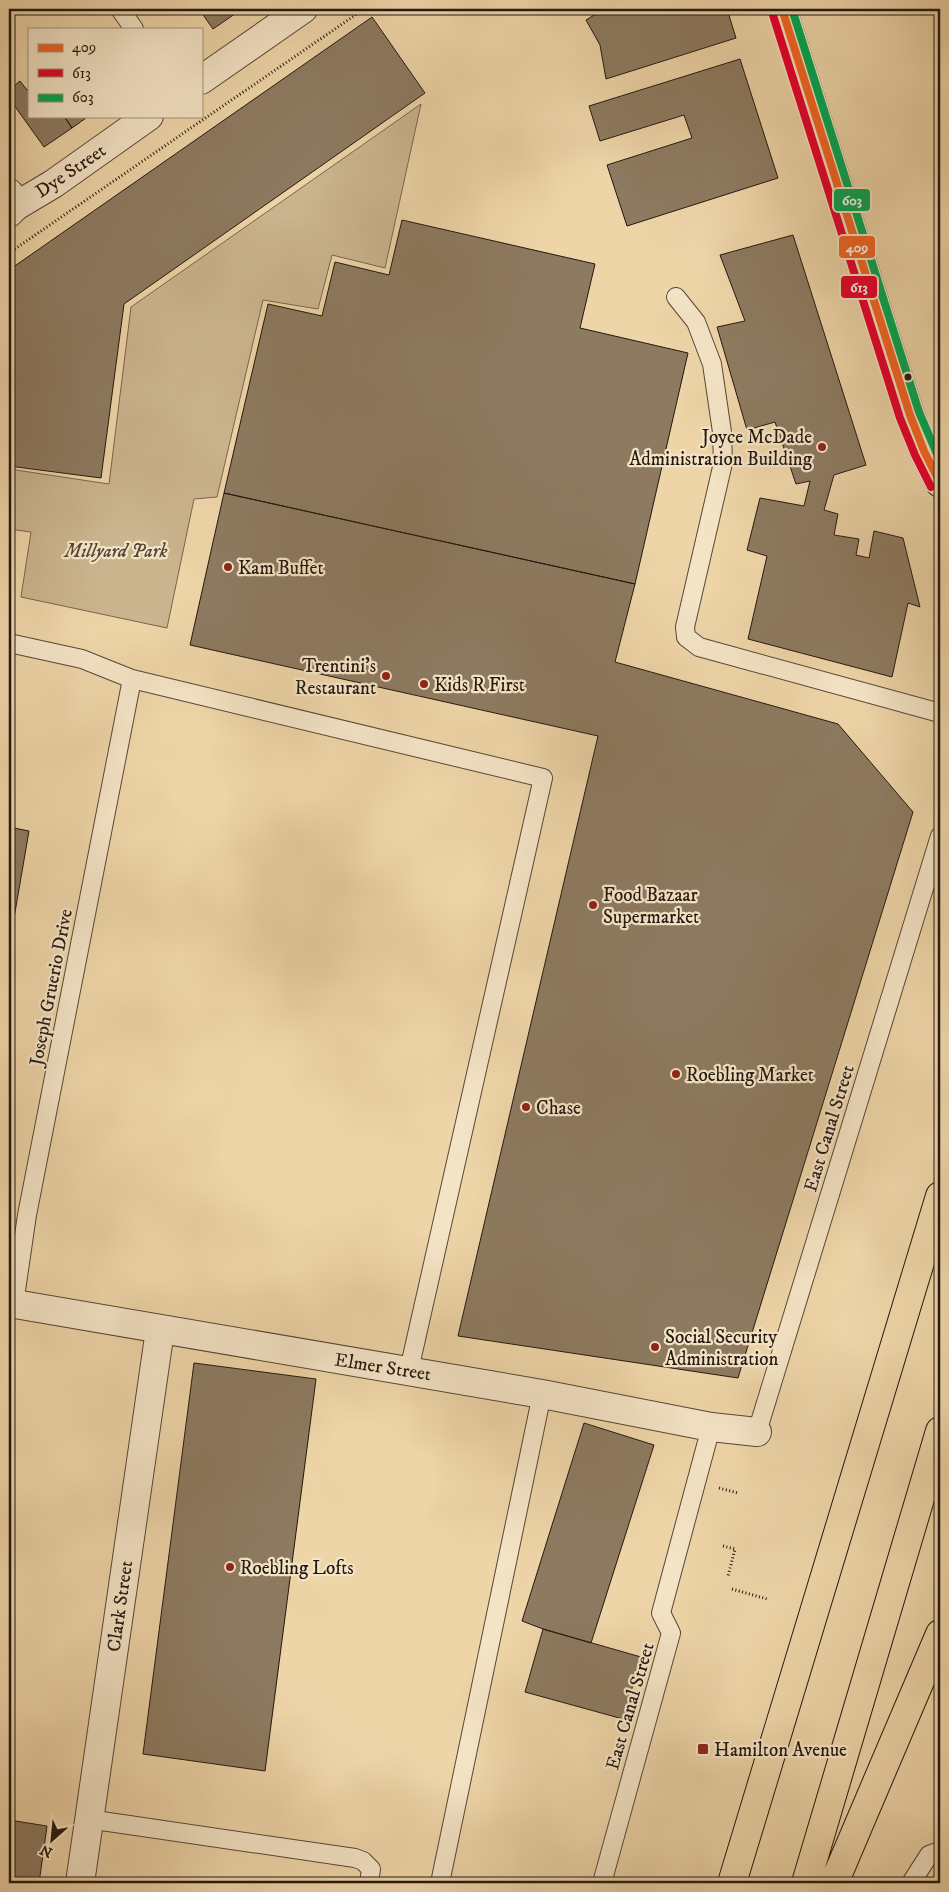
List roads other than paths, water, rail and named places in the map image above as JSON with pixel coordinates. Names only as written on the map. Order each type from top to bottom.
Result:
[{"type":"main road","points":[[782,9],[910,415],[924,451],[940,483]]},
{"type":"main road","points":[[732,1883],[940,1196]]},
{"type":"main road","points":[[806,1883],[940,1431]]},
{"type":"main road","points":[[834,1883],[940,1634]]},
{"type":"street","points":[[202,79],[304,9]]},
{"type":"street","name":"Dye Street","points":[[11,204],[53,184],[146,118]]},
{"type":"street","name":"Elmer Street","points":[[12,1303],[160,1330],[409,1370],[712,1427],[757,1432]]},
{"type":"street","name":"Clark Street","points":[[80,1883],[160,1330]]},
{"type":"lane","points":[[120,9],[133,28]]},
{"type":"lane","points":[[676,297],[696,322],[712,364],[722,432],[723,463],[685,627],[686,637],[699,647],[940,713]]},
{"type":"lane","points":[[9,643],[82,659],[132,679],[543,778],[409,1370]]},
{"type":"lane","name":"Joseph Gruerio Drive","points":[[12,1303],[27,1215],[132,679]]},
{"type":"lane","name":"East Canal Street","points":[[757,1432],[940,836]]},
{"type":"lane","points":[[440,1883],[542,1394]]},
{"type":"lane","name":"East Canal Street","points":[[602,1883],[672,1633],[661,1613],[712,1427]]},
{"type":"lane","points":[[88,1819],[355,1858],[363,1861],[371,1869],[369,1883]]},
{"type":"lane","points":[[911,1883],[929,1855],[940,1851]]},
{"type":"place","name":"Joyce McDade Administration Building","points":[[822,447]]},
{"type":"place","name":"Kam Buffet","points":[[228,567]]},
{"type":"place","name":"Trentini's Restaurant","points":[[386,676]]},
{"type":"place","name":"Kids R First","points":[[424,684]]},
{"type":"place","name":"Food Bazaar Supermarket","points":[[593,905]]},
{"type":"place","name":"Roebling Market","points":[[676,1074]]},
{"type":"place","name":"Chase","points":[[526,1107]]},
{"type":"place","name":"Social Security Administration","points":[[655,1347]]},
{"type":"place","name":"Roebling Lofts","points":[[230,1567]]},
{"type":"place","name":"Hamilton Avenue","points":[[703,1749]]},
{"type":"park label","name":"Millyard Park","points":[[116,550]]}]
